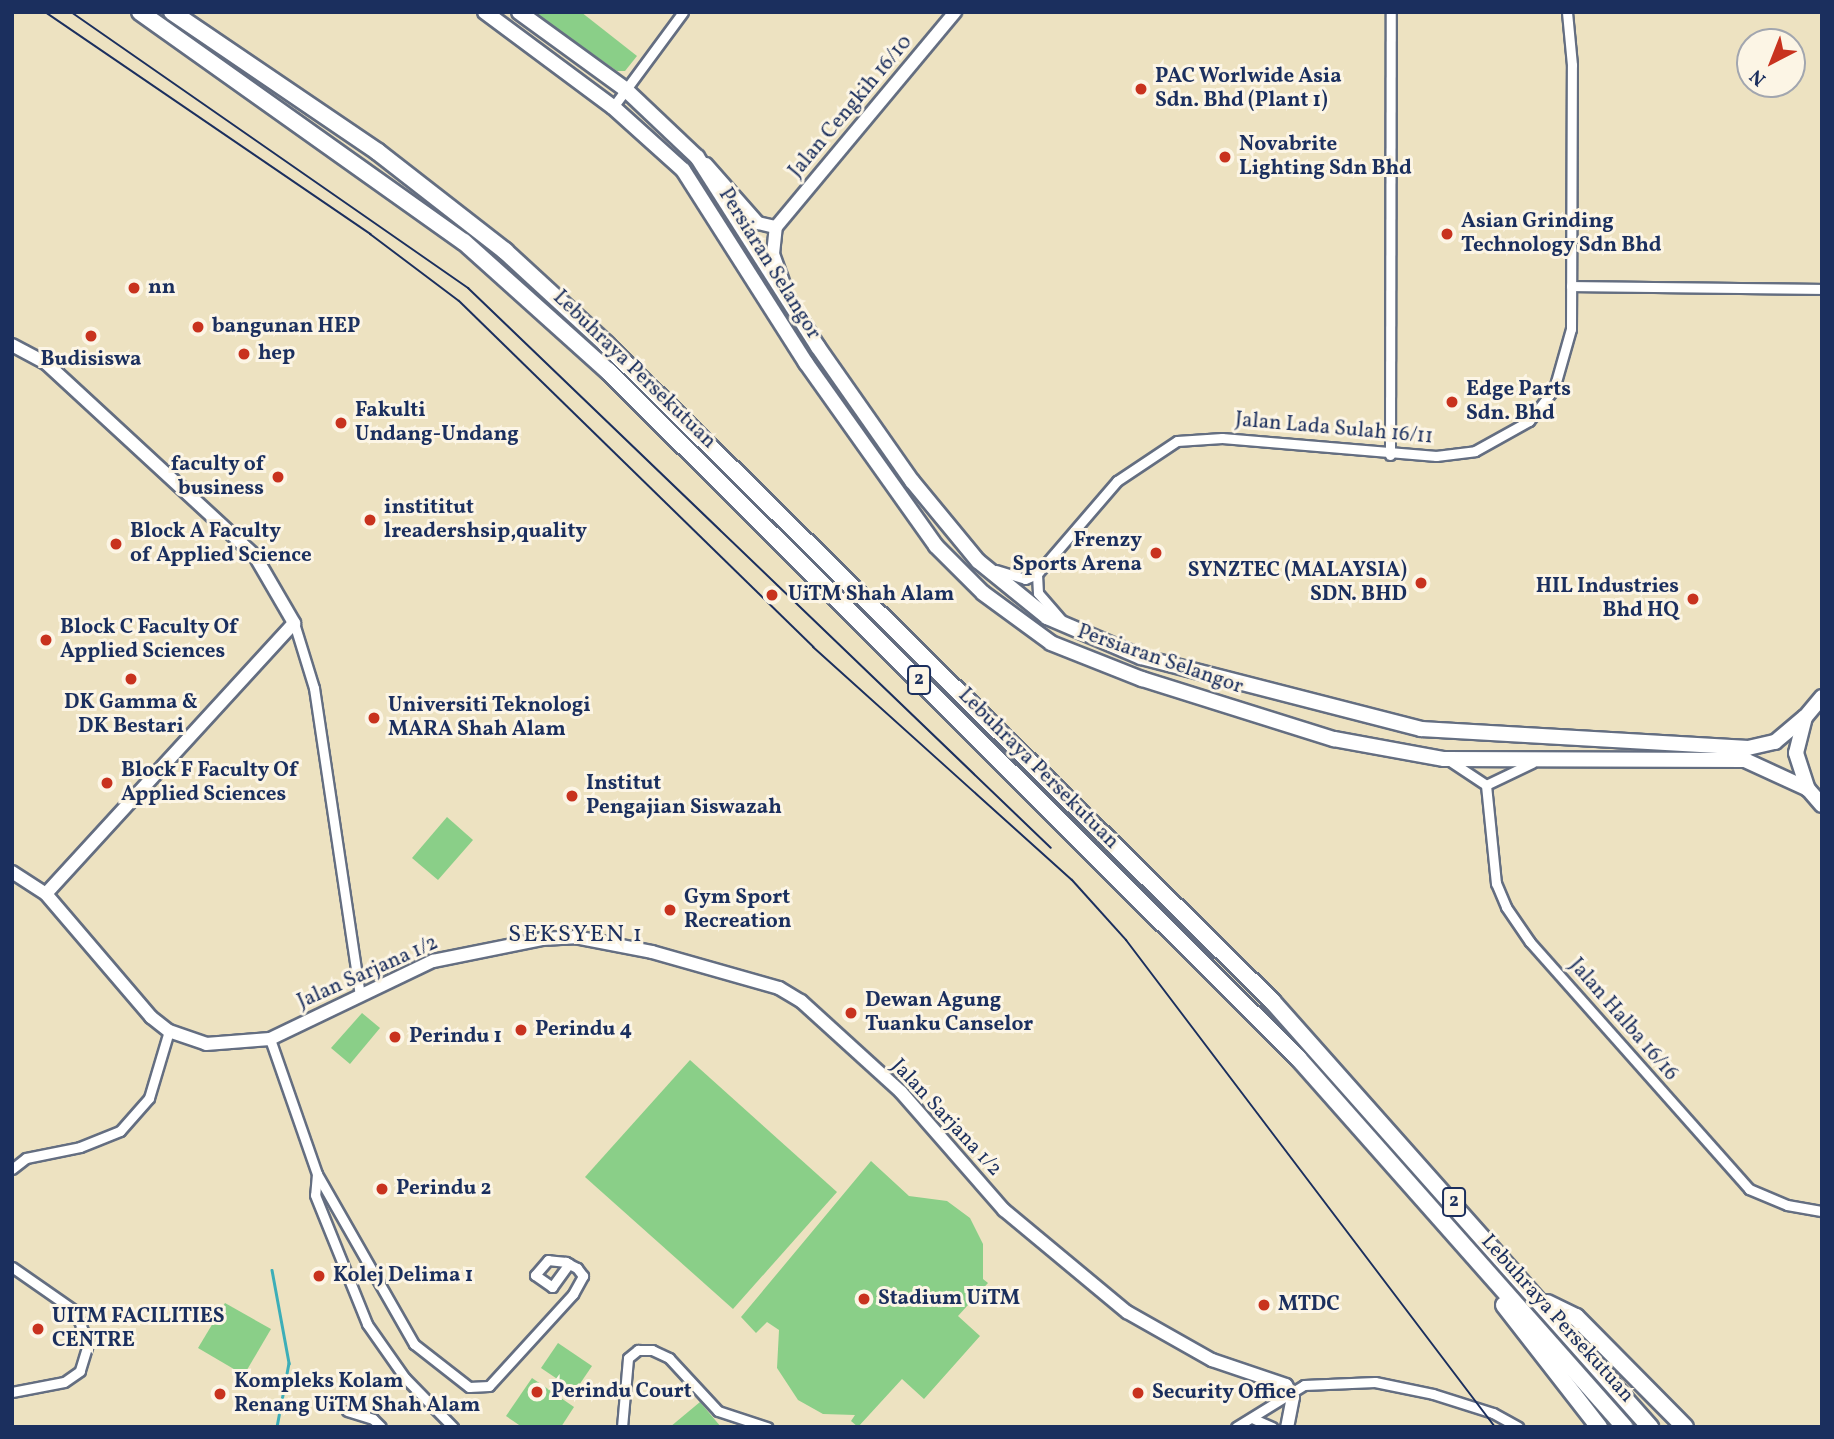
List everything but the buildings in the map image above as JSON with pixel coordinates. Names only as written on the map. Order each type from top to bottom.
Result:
[{"type":"highway","name":"Lebuhraya Persekutuan","points":[[140,12],[453,234],[608,371],[1298,1058],[1420,1199],[1625,1427]]},
{"type":"highway","name":"Lebuhraya Persekutuan","points":[[172,12],[389,161],[505,251],[606,344],[1272,1001],[1541,1300],[1650,1427]]},
{"type":"highway","points":[[1420,1199],[1600,1427]]},
{"type":"highway","points":[[1541,1300],[1576,1317],[1685,1427]]},
{"type":"main road","name":"Persiaran Selangor","points":[[485,12],[613,107],[675,162],[699,190],[773,314],[873,462],[936,546],[1019,621],[1061,648],[1142,679],[1334,739],[1444,759],[1745,760],[1808,789]]},
{"type":"main road","name":"Persiaran Selangor","points":[[519,12],[625,89],[697,157],[795,311],[904,469],[978,561],[1047,617],[1141,657],[1421,729],[1748,748],[1775,742],[1805,717],[1822,698]]},
{"type":"main road","points":[[1805,717],[1796,753],[1808,789],[1822,805]]},
{"type":"street","points":[[613,107],[683,12]]},
{"type":"street","name":"Jalan Cengkih 16/10","points":[[776,227],[955,12]]},
{"type":"street","points":[[1390,455],[1391,12]]},
{"type":"street","name":"Jalan Lada Sulah 16/11","points":[[1037,574],[1117,481],[1177,441],[1222,438],[1390,455],[1436,456],[1475,451],[1529,421],[1554,389],[1564,367],[1571,329],[1572,65],[1567,12]]},
{"type":"street","points":[[697,157],[758,223],[776,227],[773,254],[795,311]]},
{"type":"street","points":[[1571,286],[1822,289]]},
{"type":"street","points":[[12,345],[46,363],[245,547],[294,623],[314,688],[360,994]]},
{"type":"street","points":[[978,561],[1011,577],[1037,574],[1038,593],[1044,604],[1087,636]]},
{"type":"street","points":[[46,894],[294,623]]},
{"type":"street","points":[[1444,759],[1486,785],[1539,761]]},
{"type":"street","name":"Jalan Halba 16/16","points":[[1486,785],[1496,883],[1506,907],[1530,942],[1749,1189],[1787,1205],[1822,1210]]},
{"type":"street","name":"Jalan Sarjana 1/2","points":[[12,872],[46,894],[135,1002],[169,1031],[206,1044],[271,1039],[433,961],[497,945],[575,937],[652,952],[779,988],[801,1001],[901,1092],[1004,1210],[1127,1312],[1189,1350],[1280,1381],[1291,1392]]},
{"type":"street","points":[[12,1169],[26,1158],[80,1147],[120,1131],[149,1098],[169,1031]]},
{"type":"street","points":[[271,1039],[317,1174],[414,1344],[469,1387],[489,1386],[573,1294],[583,1276],[569,1264]]},
{"type":"street","points":[[317,1174],[315,1195],[367,1324],[405,1378],[453,1427]]},
{"type":"street","points":[[12,1267],[75,1311],[88,1344],[80,1371],[64,1382],[12,1392]]},
{"type":"street","points":[[622,1427],[628,1358],[638,1350],[652,1350],[669,1358],[718,1410],[767,1427]]},
{"type":"street","points":[[1236,1427],[1254,1419],[1304,1385],[1375,1382],[1433,1394],[1493,1413],[1518,1427]]},
{"type":"street","points":[[1287,1427],[1291,1392]]},
{"type":"street","points":[[347,1411],[373,1419],[381,1427]]},
{"type":"street","points":[[1254,1419],[1272,1427]]},
{"type":"green space","points":[[533,12],[581,12],[637,56],[625,71],[617,71]]},
{"type":"green space","points":[[447,817],[473,840],[438,880],[412,858]]},
{"type":"green space","points":[[362,1013],[380,1028],[350,1064],[331,1048]]},
{"type":"green space","points":[[690,1060],[837,1192],[733,1309],[585,1177]]},
{"type":"green space","name":"Stadium UiTM","points":[[871,1161],[909,1196],[947,1201],[970,1218],[983,1244],[983,1279],[988,1283],[958,1316],[980,1336],[924,1399],[902,1379],[858,1427],[851,1421],[855,1415],[823,1414],[798,1400],[777,1368],[779,1330],[767,1322],[756,1333],[741,1317]]},
{"type":"green space","points":[[225,1303],[271,1329],[244,1375],[198,1348]]},
{"type":"green space","points":[[558,1343],[592,1366],[575,1391],[541,1368]]},
{"type":"green space","name":"Perindu Court","points":[[532,1378],[574,1407],[561,1427],[522,1427],[506,1416]]},
{"type":"green space","points":[[700,1402],[721,1427],[670,1427]]},
{"type":"waterway","points":[[272,1270],[289,1363],[277,1427]]},
{"type":"tram line","points":[[45,12],[370,234],[459,301],[813,647],[1072,880],[1126,940],[1495,1427]]},
{"type":"tram line","points":[[71,12],[468,288],[1051,848]]},
{"type":"place","name":"PAC Worlwide Asia Sdn. Bhd (Plant 1)","points":[[1141,89]]},
{"type":"place","name":"Novabrite Lighting Sdn Bhd","points":[[1225,157]]},
{"type":"place","name":"Asian Grinding Technology Sdn Bhd","points":[[1447,234]]},
{"type":"place","name":"nn","points":[[134,288]]},
{"type":"place","name":"bangunan HEP","points":[[198,327]]},
{"type":"place","name":"Budisiswa","points":[[91,336]]},
{"type":"place","name":"hep","points":[[244,354]]},
{"type":"place","name":"Edge Parts Sdn. Bhd","points":[[1452,402]]},
{"type":"place","name":"Fakulti Undang-Undang","points":[[341,423]]},
{"type":"place","name":"faculty of business","points":[[278,477]]},
{"type":"place","name":"instititut lreadershsip,quality","points":[[370,520]]},
{"type":"place","name":"Block A Faculty of Applied Science","points":[[116,544]]},
{"type":"place","name":"Frenzy Sports Arena","points":[[1156,553]]},
{"type":"place","name":"SYNZTEC (MALAYSIA) SDN. BHD","points":[[1421,583]]},
{"type":"place","name":"UiTM Shah Alam","points":[[772,595]]},
{"type":"place","name":"HIL Industries Bhd HQ","points":[[1693,599]]},
{"type":"place","name":"Block C Faculty Of Applied Sciences","points":[[46,640]]},
{"type":"place","name":"DK Gamma & DK Bestari","points":[[131,679]]},
{"type":"place","name":"Universiti Teknologi MARA Shah Alam","points":[[374,718]]},
{"type":"place","name":"Block F Faculty Of Applied Sciences","points":[[107,783]]},
{"type":"place","name":"Institut Pengajian Siswazah","points":[[572,796]]},
{"type":"place","name":"Gym Sport Recreation","points":[[670,910]]},
{"type":"place","name":"Dewan Agung Tuanku Canselor","points":[[851,1013]]},
{"type":"place","name":"Perindu 4","points":[[521,1030]]},
{"type":"place","name":"Perindu 1","points":[[395,1037]]},
{"type":"place","name":"Perindu 2","points":[[382,1189]]},
{"type":"place","name":"Kolej Delima 1","points":[[319,1276]]},
{"type":"place","name":"Stadium UiTM","points":[[864,1299]]},
{"type":"place","name":"MTDC","points":[[1264,1305]]},
{"type":"place","name":"UITM FACILITIES CENTRE","points":[[38,1329]]},
{"type":"place","name":"Perindu Court","points":[[537,1392]]},
{"type":"place","name":"Security Office","points":[[1138,1393]]},
{"type":"place","name":"Kompleks Kolam Renang UiTM Shah Alam","points":[[220,1394]]},
{"type":"district","name":"SEKSYEN 1","points":[[576,936]]}]
